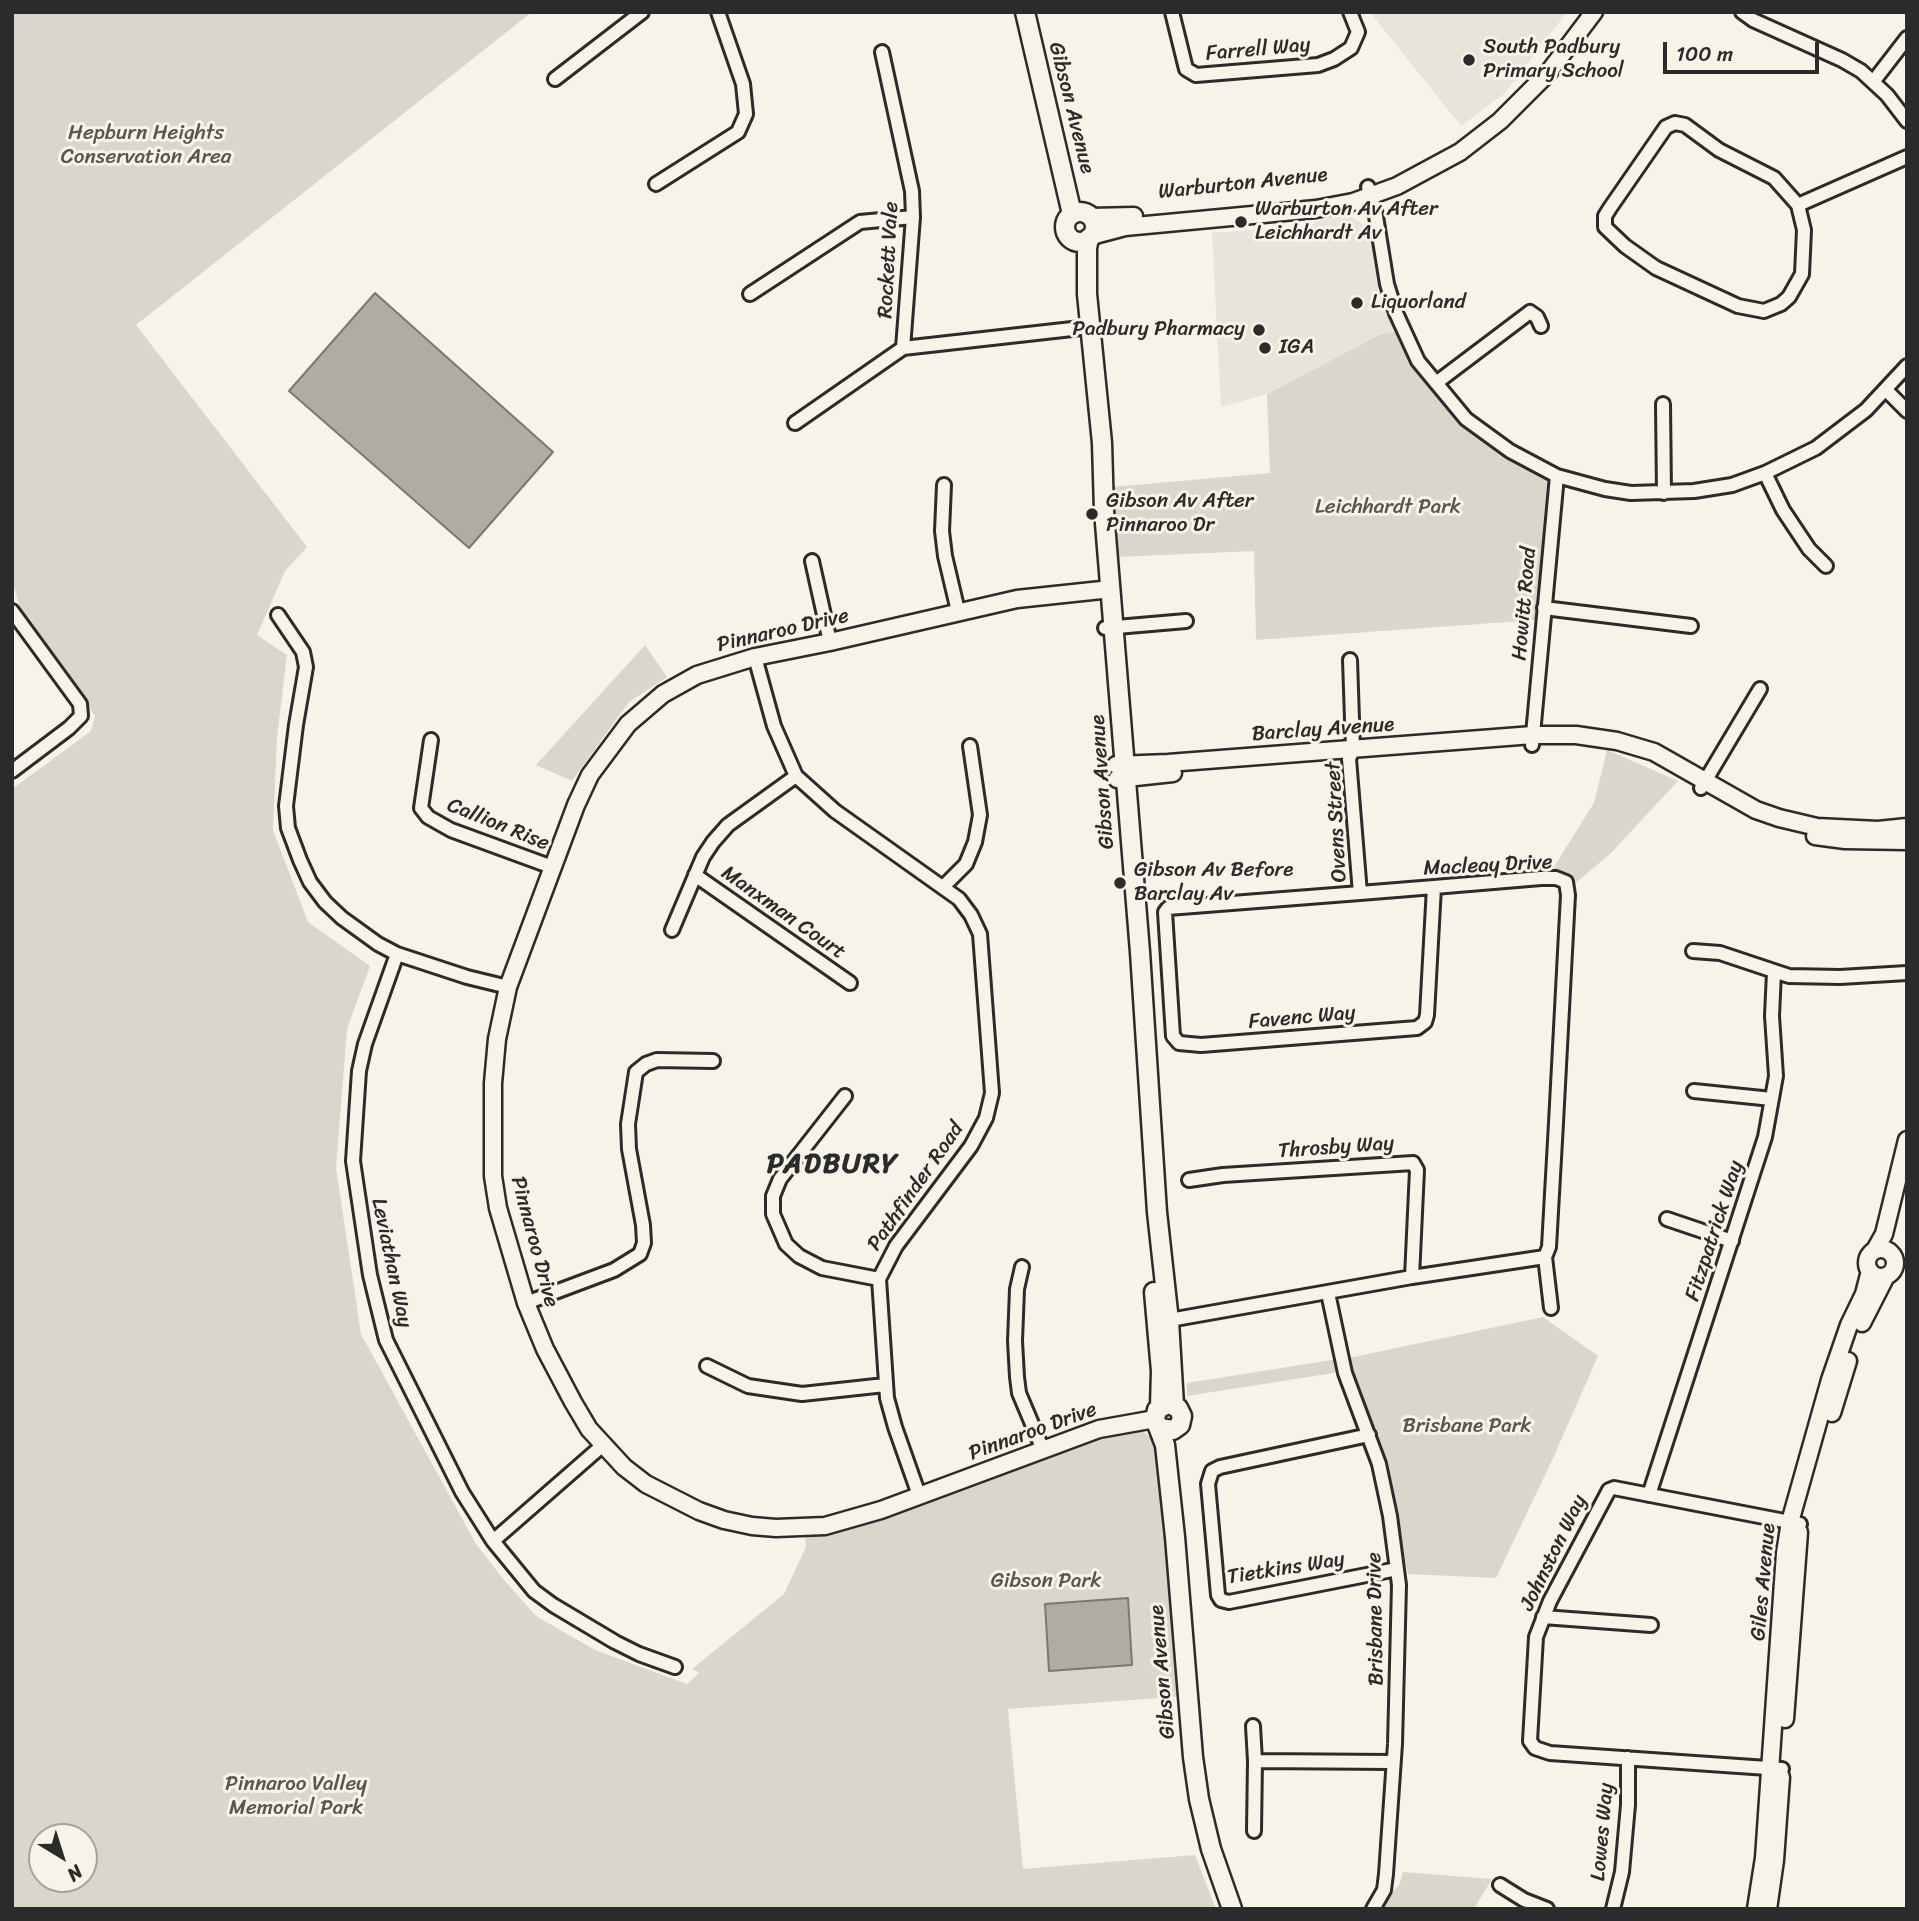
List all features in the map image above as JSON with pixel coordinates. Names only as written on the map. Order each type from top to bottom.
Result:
[{"type":"main road","name":"Gibson Avenue","points":[[1025,12],[1083,215]]},
{"type":"main road","name":"Gibson Avenue","points":[[1035,12],[1083,215]]},
{"type":"main road","points":[[1083,215],[1095,225],[1086,238],[1068,236],[1065,227],[1083,215]]},
{"type":"main road","name":"Gibson Avenue","points":[[1086,238],[1086,328],[1120,772],[1144,1175],[1163,1322],[1161,1371],[1165,1445],[1184,1665],[1199,1799],[1210,1849],[1232,1909]]},
{"type":"main road","name":"Gibson Avenue","points":[[1165,1418],[1177,1454],[1205,1766],[1221,1845],[1242,1909]]},
{"type":"street","points":[[555,79],[642,12]]},
{"type":"street","points":[[656,184],[738,132],[746,114],[743,84],[718,12]]},
{"type":"street","name":"Farrell Way","points":[[1172,12],[1186,69],[1196,75],[1318,65],[1334,59],[1351,48],[1358,32],[1350,12]]},
{"type":"street","name":"Warburton Avenue","points":[[1086,238],[1125,227],[1292,213],[1342,205],[1435,155],[1493,116],[1539,69],[1583,12]]},
{"type":"street","name":"Warburton Avenue","points":[[1083,215],[1177,214],[1296,203],[1369,192],[1435,166],[1490,130],[1535,88],[1594,12]]},
{"type":"street","points":[[1751,15],[1861,71],[1888,95],[1907,121]]},
{"type":"street","points":[[1873,82],[1907,38]]},
{"type":"street","name":"Rockett Vale","points":[[882,52],[912,191],[914,217],[903,348]]},
{"type":"street","points":[[1675,123],[1685,125],[1720,150],[1774,178],[1798,205],[1804,230],[1801,274],[1789,298],[1764,311],[1738,306],[1656,268],[1608,233],[1604,222],[1610,208],[1663,131],[1669,124],[1675,123]]},
{"type":"street","points":[[1798,205],[1907,157]]},
{"type":"street","points":[[1369,192],[1387,284],[1396,313],[1418,361],[1466,419],[1539,468],[1557,476],[1631,493],[1664,493],[1732,485],[1765,473],[1816,448],[1866,410],[1907,366]]},
{"type":"street","points":[[750,294],[860,222],[914,217]]},
{"type":"street","points":[[1436,383],[1530,312],[1537,317],[1541,326]]},
{"type":"street","points":[[795,423],[903,348],[1086,328]]},
{"type":"street","points":[[1886,390],[1907,411]]},
{"type":"street","points":[[1663,404],[1664,493]]},
{"type":"street","points":[[1765,473],[1789,520],[1809,549],[1826,566]]},
{"type":"street","name":"Howitt Road","points":[[1532,740],[1557,476]]},
{"type":"street","points":[[944,485],[942,531],[958,611]]},
{"type":"street","points":[[812,561],[830,642]]},
{"type":"street","name":"Pinnaroo Drive","points":[[1107,589],[1017,599],[755,657],[697,675],[663,694],[628,724],[590,775],[552,867],[508,987],[497,1039],[493,1083],[493,1176],[501,1218],[526,1303],[545,1349],[573,1402],[603,1446],[624,1467],[667,1496],[724,1520],[752,1526],[799,1528],[825,1525],[881,1510],[1099,1429],[1165,1418]]},
{"type":"street","points":[[1544,608],[1691,626]]},
{"type":"street","points":[[12,611],[80,704],[81,716],[12,771]]},
{"type":"street","points":[[278,615],[303,652],[306,667],[286,806],[293,844],[310,882],[325,902],[360,932],[397,954],[508,987]]},
{"type":"street","points":[[1109,627],[1186,621]]},
{"type":"street","name":"Pathfinder Road","points":[[755,657],[774,726],[796,776],[835,811],[959,899],[981,934],[992,1093],[986,1118],[971,1146],[896,1246],[879,1279],[885,1385],[895,1427],[919,1495]]},
{"type":"street","name":"Ovens Street","points":[[1350,660],[1351,754],[1360,893]]},
{"type":"street","points":[[1704,784],[1760,689]]},
{"type":"street","name":"Barclay Avenue","points":[[1120,772],[1168,763],[1351,754],[1576,735],[1618,741],[1654,752],[1704,784],[1746,816],[1775,827],[1827,838],[1906,841]]},
{"type":"street","name":"Callion Rise","points":[[431,740],[421,808],[428,817],[451,830],[552,867]]},
{"type":"street","points":[[943,887],[966,864],[975,842],[980,816],[970,746]]},
{"type":"street","points":[[673,930],[695,874],[713,842],[728,825],[796,776]]},
{"type":"street","name":"Barclay Avenue","points":[[1704,784],[1756,810],[1800,824],[1866,829],[1906,827]]},
{"type":"street","points":[[1907,820],[1907,850]]},
{"type":"street","name":"Manxman Court","points":[[695,874],[850,983]]},
{"type":"street","name":"Macleay Drive","points":[[1165,912],[1168,908],[1541,878],[1556,878],[1566,882],[1568,895],[1549,1247],[1545,1257],[1551,1308]]},
{"type":"street","name":"Favenc Way","points":[[1165,912],[1173,1035],[1179,1043],[1201,1045],[1417,1028],[1425,1022],[1427,1015],[1434,887]]},
{"type":"street","points":[[1693,951],[1720,953],[1789,976],[1811,978],[1907,973]]},
{"type":"street","name":"Leviathan Way","points":[[397,954],[365,1044],[359,1071],[353,1161],[370,1275],[386,1340],[461,1492],[493,1541],[534,1591],[615,1642],[675,1667]]},
{"type":"street","name":"Fitzpatrick Way","points":[[1649,1495],[1765,1137],[1776,1076],[1772,1016],[1774,972]]},
{"type":"street","points":[[526,1303],[614,1270],[640,1254],[644,1242],[643,1225],[629,1149],[628,1124],[636,1072],[657,1060],[713,1061]]},
{"type":"street","points":[[1694,1091],[1772,1099]]},
{"type":"street","points":[[845,1096],[780,1179],[773,1196],[773,1214],[786,1244],[799,1256],[822,1268],[879,1279]]},
{"type":"street","points":[[1907,1140],[1884,1234],[1868,1259],[1870,1271],[1879,1277],[1888,1275],[1907,1278]]},
{"type":"street","name":"Throsby Way","points":[[1189,1180],[1223,1175],[1413,1163],[1417,1170],[1417,1181],[1412,1277]]},
{"type":"street","points":[[1888,1275],[1898,1259],[1898,1218],[1907,1188]]},
{"type":"street","points":[[1667,1219],[1732,1241]]},
{"type":"street","points":[[1875,1250],[1884,1249],[1898,1259]]},
{"type":"street","points":[[1163,1322],[1412,1277],[1545,1257]]},
{"type":"street","points":[[1022,1266],[1017,1289],[1015,1328],[1017,1377],[1019,1393],[1043,1450]]},
{"type":"street","name":"Giles Avenue","points":[[1756,1909],[1776,1769],[1795,1523],[1830,1380],[1849,1325],[1864,1294],[1870,1271]]},
{"type":"street","name":"Giles Avenue","points":[[1795,1523],[1850,1354],[1869,1308],[1888,1275]]},
{"type":"street","name":"Brisbane Drive","points":[[1328,1293],[1345,1373],[1379,1464],[1390,1516],[1399,1585],[1386,1874],[1384,1890],[1373,1909]]},
{"type":"street","points":[[707,1366],[748,1386],[802,1394],[885,1385]]},
{"type":"street","name":"Tietkins Way","points":[[1369,1435],[1220,1467],[1212,1471],[1208,1484],[1218,1595],[1221,1600],[1229,1602],[1397,1569]]},
{"type":"street","points":[[493,1541],[603,1446]]},
{"type":"street","name":"Johnston Way","points":[[1776,1769],[1550,1753],[1532,1745],[1530,1741],[1536,1637],[1543,1617],[1609,1490],[1614,1488],[1795,1523]]},
{"type":"street","points":[[1543,1617],[1651,1625]]},
{"type":"street","points":[[1253,1726],[1254,1831]]},
{"type":"street","name":"Lowes Way","points":[[1613,1909],[1622,1872],[1628,1805],[1628,1758]]},
{"type":"street","points":[[1255,1761],[1393,1762]]},
{"type":"street","name":"Giles Avenue","points":[[1768,1909],[1775,1860],[1776,1769]]},
{"type":"street","points":[[1500,1885],[1524,1900],[1548,1909]]},
{"type":"shaded area","name":"South Padbury Primary School","points":[[1370,12],[1567,12],[1505,93],[1461,126]]},
{"type":"shaded area","points":[[1348,214],[1366,227],[1404,331],[1381,334],[1267,394],[1221,407],[1212,233],[1280,228],[1286,230],[1311,226],[1320,220]]},
{"type":"shaded area","points":[[375,293],[553,452],[469,548],[289,391]]},
{"type":"shaded area","points":[[1128,1598],[1132,1665],[1049,1671],[1045,1604]]},
{"type":"green space","points":[[12,12],[532,12],[136,325],[307,547],[285,571],[257,635],[287,655],[277,737],[273,830],[308,922],[370,966],[347,1029],[336,1168],[361,1334],[476,1544],[536,1616],[595,1650],[687,1684],[699,1673],[692,1669],[784,1594],[806,1547],[805,1537],[1073,1443],[1138,1427],[1154,1441],[1187,1696],[1008,1709],[1023,1869],[1195,1855],[1216,1909],[12,1909],[12,789],[91,731],[95,716],[19,606],[12,578]]},
{"type":"green space","name":"Leichhardt Park","points":[[1404,331],[1418,361],[1494,440],[1557,476],[1536,620],[1256,640],[1254,551],[1116,557],[1112,487],[1270,473],[1267,394],[1381,334]]},
{"type":"green space","points":[[645,645],[667,677],[629,702],[572,781],[536,765]]},
{"type":"green space","points":[[1607,750],[1678,781],[1610,854],[1573,885],[1547,878],[1594,803]]},
{"type":"green space","name":"Brisbane Park","points":[[1543,1317],[1598,1356],[1496,1578],[1408,1574],[1384,1465],[1353,1398],[1349,1358]]},
{"type":"green space","points":[[1338,1359],[1340,1372],[1187,1396],[1187,1383]]},
{"type":"green space","points":[[1403,1872],[1492,1879],[1474,1909],[1378,1909],[1399,1885]]},
{"type":"place","name":"South Padbury Primary School","points":[[1469,60]]},
{"type":"place","name":"Warburton Av After Leichhardt Av","points":[[1241,222]]},
{"type":"place","name":"Liquorland","points":[[1357,303]]},
{"type":"place","name":"Padbury Pharmacy","points":[[1259,330]]},
{"type":"place","name":"IGA","points":[[1265,348]]},
{"type":"place","name":"Gibson Av After Pinnaroo Dr","points":[[1092,514]]},
{"type":"place","name":"Gibson Av Before Barclay Av","points":[[1120,883]]},
{"type":"district","name":"PADBURY","points":[[833,1165]]},
{"type":"park label","name":"Hepburn Heights Conservation Area","points":[[146,146]]},
{"type":"park label","name":"Gibson Park","points":[[1046,1582]]},
{"type":"park label","name":"Pinnaroo Valley Memorial Park","points":[[296,1797]]}]
